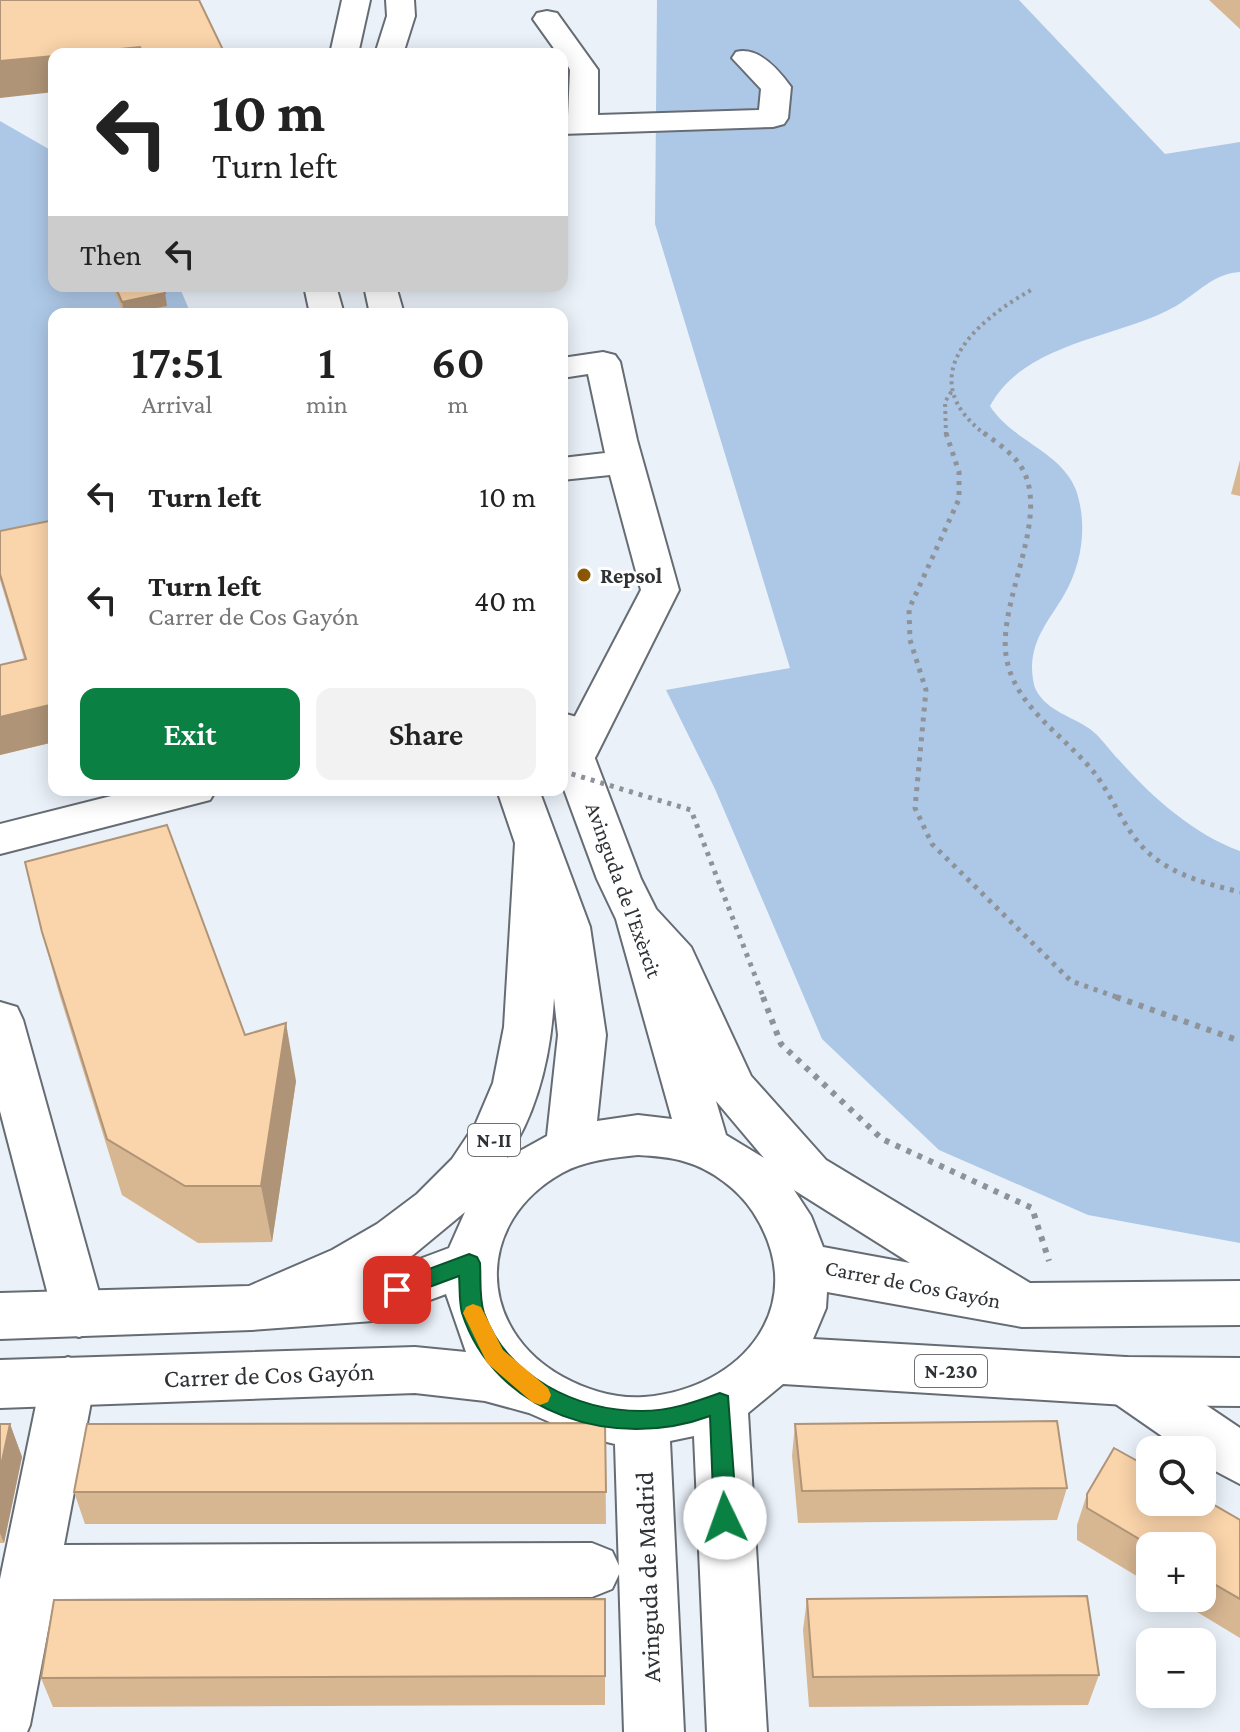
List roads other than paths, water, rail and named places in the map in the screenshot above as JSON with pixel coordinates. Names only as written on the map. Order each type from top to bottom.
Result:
[{"type":"main road","points":[[345,48],[356,0]]},
{"type":"main road","points":[[391,48],[404,5]]},
{"type":"main road","points":[[547,19],[584,70],[572,125],[773,118],[776,87],[746,58]]},
{"type":"main road","points":[[568,367],[603,362],[660,590],[568,748]]},
{"type":"main road","points":[[568,468],[626,462]]},
{"type":"main road","name":"Avinguda de l'Exèrcit","points":[[568,756],[639,919],[705,1148]]},
{"type":"main road","points":[[0,839],[171,796]]},
{"type":"main road","name":"N-II","points":[[520,796],[567,927],[582,1035],[570,1147]]},
{"type":"main road","name":"N-II","points":[[251,1308],[317,1285],[386,1248],[439,1206],[479,1168],[507,1116],[528,1030],[536,844]]},
{"type":"main road","points":[[639,919],[675,959],[732,1087],[808,1174],[1038,1290]]},
{"type":"main road","points":[[0,1020],[79,1314]]},
{"type":"main road","points":[[638,1135],[705,1148],[752,1175],[787,1214],[804,1262],[800,1313],[775,1360],[750,1384],[720,1403],[683,1416],[642,1421],[586,1415],[536,1393],[495,1356],[472,1311],[469,1263],[485,1214],[521,1174],[570,1147],[603,1138],[638,1135]]},
{"type":"main road","name":"Carrer de Cos Gayón","points":[[804,1262],[823,1269],[1038,1290],[1240,1303]]},
{"type":"main road","points":[[0,1316],[251,1308],[373,1299],[469,1263]]},
{"type":"main road","name":"N-230","points":[[775,1360],[1126,1381],[1240,1382]]},
{"type":"main road","name":"Carrer de Cos Gayón","points":[[0,1384],[415,1370],[485,1377],[536,1393]]},
{"type":"main road","points":[[0,1725],[68,1381]]},
{"type":"main road","points":[[1126,1381],[1240,1459]]},
{"type":"main road","points":[[720,1403],[737,1732]]},
{"type":"main road","name":"Avinguda de Madrid","points":[[642,1421],[654,1732]]},
{"type":"main road","points":[[30,1572],[592,1570]]},
{"type":"place","name":"Repsol","points":[[584,575]]}]
